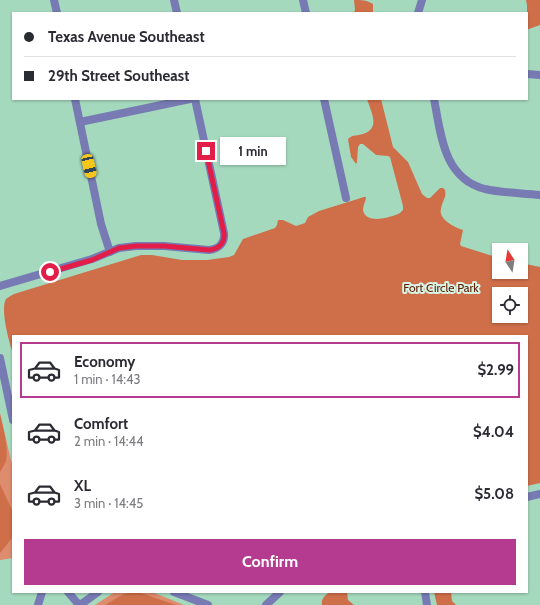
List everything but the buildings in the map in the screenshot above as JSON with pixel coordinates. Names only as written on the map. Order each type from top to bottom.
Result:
[{"type":"street","points":[[54,0],[56,12]]},
{"type":"street","points":[[174,0],[177,12]]},
{"type":"street","points":[[303,0],[306,12]]},
{"type":"street","points":[[418,12],[422,0]]},
{"type":"street","points":[[528,74],[540,75]]},
{"type":"street","points":[[75,100],[101,224],[110,252]]},
{"type":"street","points":[[80,122],[185,100]]},
{"type":"street","points":[[0,286],[92,260],[119,248],[136,246],[164,246],[209,250],[218,247],[224,241],[224,233],[195,100]]},
{"type":"street","points":[[324,100],[346,198]]},
{"type":"street","points":[[434,100],[445,150],[450,164],[457,172],[472,184],[486,189],[540,194]]},
{"type":"street","points":[[0,358],[12,415]]},
{"type":"street","points":[[528,497],[540,494]]},
{"type":"street","points":[[69,593],[80,605],[97,593]]},
{"type":"street","points":[[177,593],[208,605]]},
{"type":"street","points":[[266,605],[279,593]]},
{"type":"street","points":[[425,593],[427,605]]},
{"type":"shaded area","points":[[0,413],[12,465],[12,558],[0,560]]},
{"type":"shaded area","points":[[113,593],[154,593],[184,605],[95,605]]},
{"type":"green space","points":[[354,0],[362,0],[373,4],[373,12],[354,12]]},
{"type":"green space","points":[[526,0],[540,0],[540,25],[529,29],[528,29]]},
{"type":"green space","name":"Fort Circle Park","points":[[367,100],[381,100],[393,147],[408,162],[422,194],[427,198],[430,198],[440,188],[445,190],[441,213],[442,216],[448,222],[463,230],[460,244],[461,246],[492,256],[492,279],[528,279],[528,264],[540,267],[540,483],[528,486],[528,335],[12,335],[12,350],[7,334],[4,304],[6,299],[14,294],[141,255],[152,255],[182,260],[207,260],[229,257],[234,255],[243,239],[275,228],[278,220],[283,220],[296,226],[305,223],[308,217],[319,211],[364,197],[366,197],[363,211],[371,218],[381,219],[400,213],[403,210],[403,206],[390,157],[376,155],[363,144],[360,144],[358,147],[356,164],[351,157],[348,139],[352,136],[369,131],[372,128],[373,119]]},
{"type":"green space","points":[[0,414],[7,456],[0,472]]},
{"type":"green space","points":[[0,484],[12,510],[12,538],[0,553]]},
{"type":"green space","points":[[128,593],[141,593],[176,605],[105,605]]},
{"type":"green space","points":[[347,593],[348,600],[354,605],[322,605],[322,601],[326,594]]},
{"type":"green space","points":[[434,593],[451,593],[452,601],[456,605],[437,605]]},
{"type":"route","points":[[50,272],[92,260],[119,248],[136,246],[164,246],[209,250],[222,244],[225,237],[206,151]]}]
